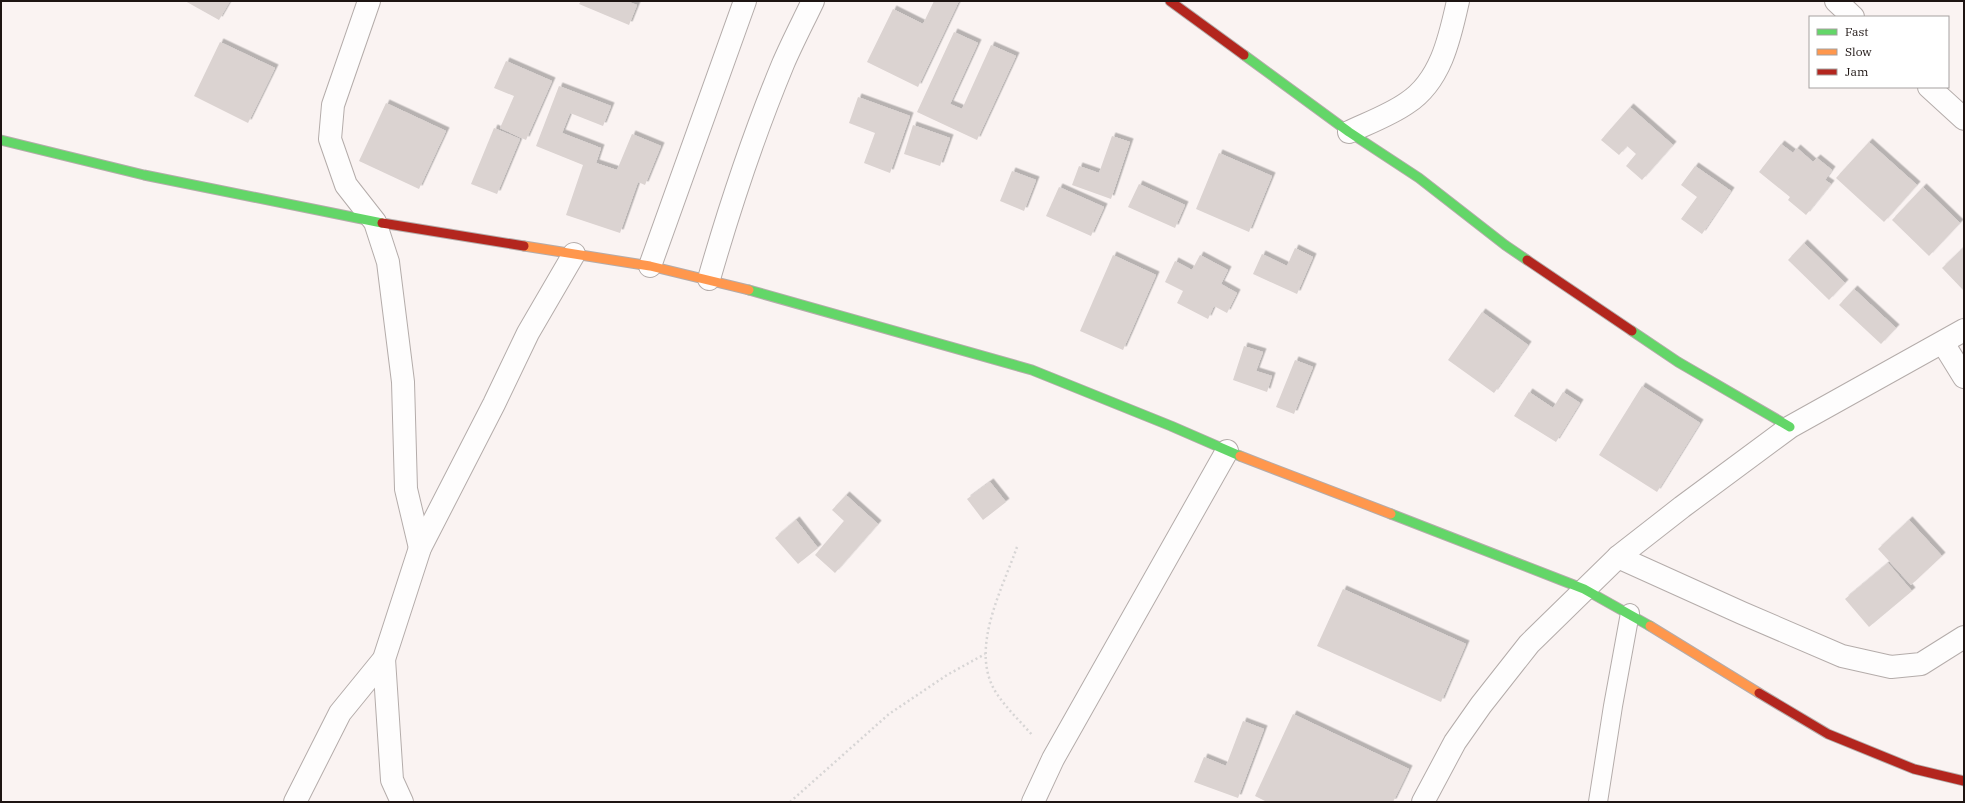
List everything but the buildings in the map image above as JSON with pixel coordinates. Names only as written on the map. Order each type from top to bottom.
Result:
[{"type":"street","points":[[369,1],[333,105],[330,138],[346,185],[375,222],[388,262],[403,382],[406,488],[420,548]]},
{"type":"street","points":[[650,266],[745,1]]},
{"type":"street","points":[[709,279],[746,160],[783,63],[813,1]]},
{"type":"street","points":[[1349,132],[1408,103],[1427,86],[1448,47],[1458,1]]},
{"type":"street","points":[[1836,1],[1852,16]]},
{"type":"street","points":[[1175,2],[1235,50],[1349,132],[1418,178],[1505,245],[1678,362],[1790,427]]},
{"type":"street","points":[[1930,88],[1964,119]]},
{"type":"street","points":[[1,140],[144,175],[375,222],[650,266],[709,279],[920,337],[1032,370],[1171,426],[1227,451],[1584,589],[1630,613],[1828,734],[1914,769],[1964,781]]},
{"type":"street","points":[[295,802],[340,713],[384,659],[420,548],[494,404],[528,333],[574,254]]},
{"type":"street","points":[[1423,802],[1455,742],[1481,704],[1529,644],[1618,557],[1682,507],[1790,427],[1964,330]]},
{"type":"street","points":[[1943,343],[1964,377]]},
{"type":"street","points":[[1033,802],[1053,759],[1227,451]]},
{"type":"street","points":[[1618,557],[1742,614],[1842,656],[1890,667],[1921,664],[1964,638]]},
{"type":"street","points":[[384,659],[392,780],[402,802]]},
{"type":"lane","points":[[1598,802],[1613,706],[1630,613]]},
{"type":"path","points":[[1017,547],[987,637],[985,654],[987,672],[997,693],[1053,759]]},
{"type":"path","points":[[790,802],[889,714],[947,675],[985,654]]},
{"type":"traffic: fast","points":[[1244,55],[1349,132],[1419,178],[1505,245],[1527,260]]},
{"type":"traffic: fast","points":[[1,140],[144,175],[382,223]]},
{"type":"traffic: fast","points":[[749,290],[1032,370],[1171,426],[1240,456]]},
{"type":"traffic: fast","points":[[1632,331],[1678,362],[1790,427]]},
{"type":"traffic: fast","points":[[1391,514],[1584,589],[1650,626]]},
{"type":"traffic: slow","points":[[524,246],[650,266],[749,290]]},
{"type":"traffic: slow","points":[[1240,456],[1391,514]]},
{"type":"traffic: slow","points":[[1650,626],[1759,693]]},
{"type":"traffic: jam","points":[[1170,1],[1244,55]]},
{"type":"traffic: jam","points":[[382,223],[524,246]]},
{"type":"traffic: jam","points":[[1527,260],[1632,331]]},
{"type":"traffic: jam","points":[[1759,693],[1828,734],[1914,769],[1964,781]]}]
